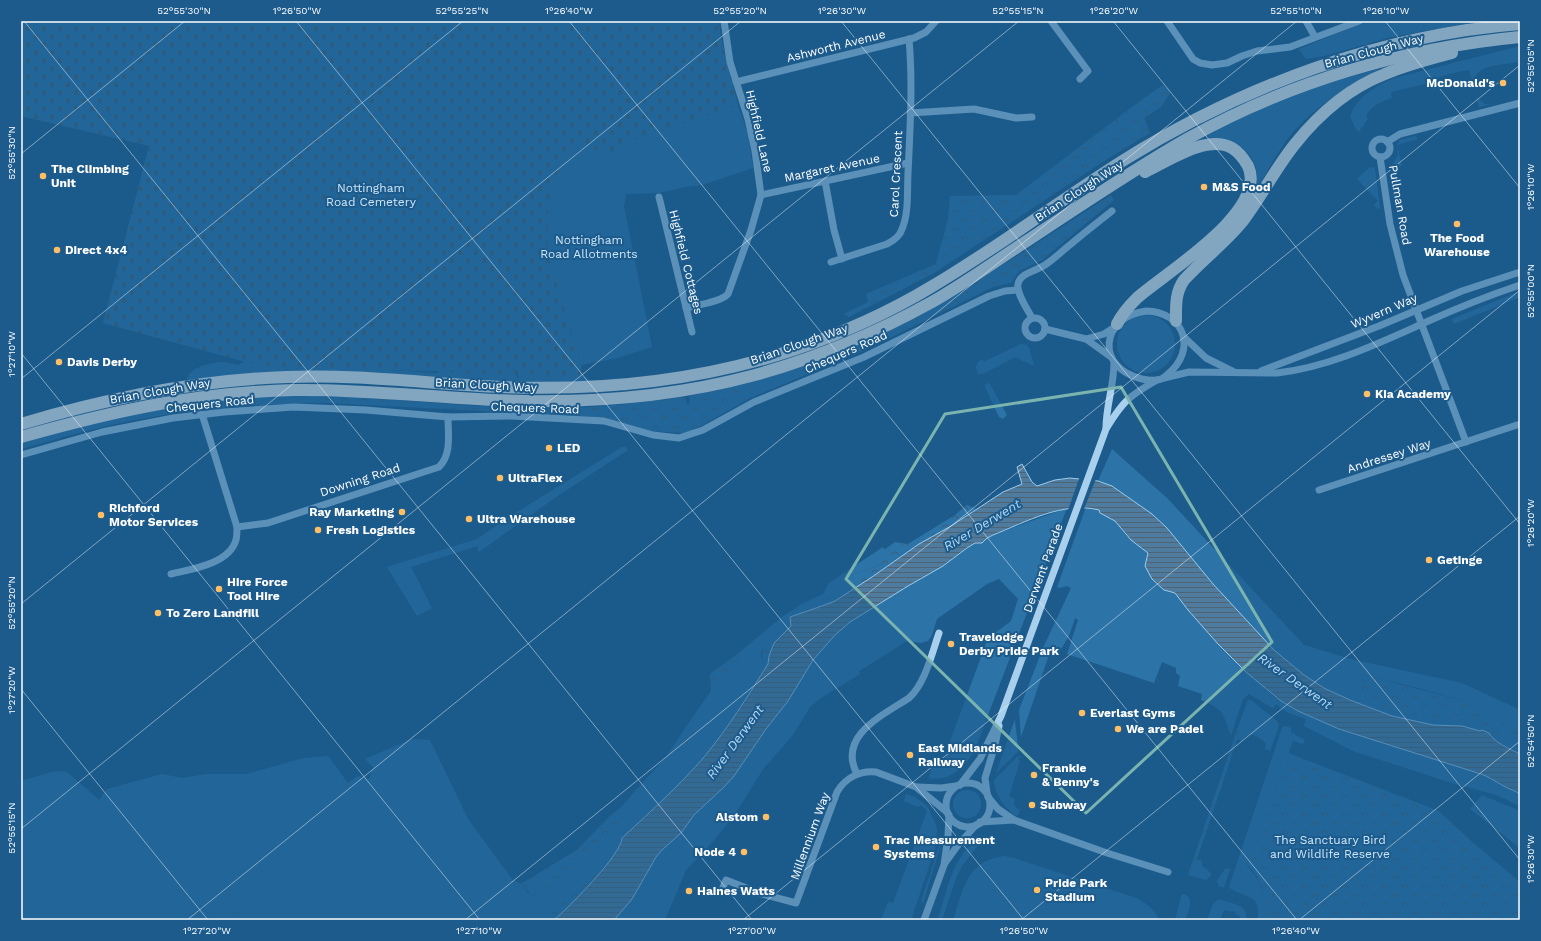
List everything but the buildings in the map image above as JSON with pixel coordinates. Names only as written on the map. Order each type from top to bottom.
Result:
[{"type":"highway","points":[[1463,31],[1497,21]]},
{"type":"highway","name":"Brian Clough Way","points":[[21,424],[122,397],[165,388],[216,382],[288,376],[497,386],[576,388],[635,384],[666,380],[702,374],[759,360],[806,345],[852,326],[891,309],[930,288],[1015,234],[1123,161],[1179,128],[1226,104],[1270,85],[1332,63],[1412,41],[1463,31],[1520,24]]},
{"type":"highway","points":[[1176,321],[1176,298],[1180,285],[1240,224],[1253,207],[1294,144],[1312,124],[1336,102],[1361,86],[1384,74],[1410,64],[1516,37]]},
{"type":"highway","name":"Brian Clough Way","points":[[21,437],[136,408],[178,400],[238,393],[296,390],[335,390],[495,400],[569,402],[662,394],[726,382],[764,372],[816,355],[857,339],[932,302],[1156,157],[1230,117],[1296,88],[1333,75],[1397,57],[1438,48],[1516,37]]},
{"type":"highway","points":[[1100,193],[1184,153],[1201,146],[1211,144],[1224,145],[1238,152],[1249,167],[1251,179],[1248,195],[1229,221],[1213,238],[1194,254],[1138,297],[1122,314],[1116,325]]},
{"type":"street","name":"Highfield Lane","points":[[686,308],[719,300],[728,294],[751,230],[761,195],[752,137],[730,62],[724,21]]},
{"type":"street","name":"Ashworth Avenue","points":[[736,82],[909,39],[923,33],[936,21]]},
{"type":"street","points":[[1051,21],[1088,72],[1080,79]]},
{"type":"street","points":[[1166,21],[1193,59],[1206,65],[1219,65],[1227,63],[1257,51],[1290,47],[1359,21]]},
{"type":"street","points":[[1306,21],[1315,37]]},
{"type":"street","name":"Carol Crescent","points":[[831,262],[887,244],[894,240],[902,231],[906,217],[910,113],[909,39]]},
{"type":"street","points":[[1387,142],[1400,134],[1520,104]]},
{"type":"street","points":[[910,113],[974,109],[1016,118],[1032,117]]},
{"type":"street","points":[[1380,139],[1387,142],[1390,146],[1389,152],[1386,156],[1380,158],[1373,153],[1372,145],[1376,140],[1380,139]]},
{"type":"street","name":"Pullman Road","points":[[1380,158],[1391,230],[1403,275],[1422,324]]},
{"type":"street","name":"Margaret Avenue","points":[[761,195],[908,163]]},
{"type":"street","points":[[825,181],[834,230],[842,259]]},
{"type":"street","name":"Highfield Cottages","points":[[659,197],[692,332]]},
{"type":"street","points":[[1032,318],[1018,290],[1018,282],[1022,277],[1040,268],[1060,254],[1112,212]]},
{"type":"street","name":"Wyvern Way","points":[[1258,372],[1334,344],[1462,291],[1520,272]]},
{"type":"street","name":"Wyvern Way","points":[[1160,379],[1189,372],[1277,373],[1290,371],[1361,351],[1493,294],[1520,285]]},
{"type":"street","name":"Chequers Road","points":[[21,455],[117,429],[166,419],[202,414],[276,408],[312,407],[448,417],[512,416],[604,421],[653,435],[679,438],[703,430],[749,405],[858,360],[989,296],[1005,291],[1018,290]]},
{"type":"street","points":[[1045,329],[1086,339],[1133,376],[1148,380],[1160,379],[1171,371],[1179,360],[1183,348],[1184,337],[1176,321],[1158,312],[1146,311],[1134,313],[1125,317],[1104,334],[1086,339]]},
{"type":"street","points":[[1032,318],[1042,320],[1045,325],[1045,329],[1043,334],[1038,338],[1032,338],[1028,335],[1025,326],[1027,321],[1032,318]]},
{"type":"street","points":[[1422,324],[1466,442]]},
{"type":"street","points":[[1113,360],[1109,347],[1110,339],[1116,325]]},
{"type":"street","name":"Wyvern Way","points":[[1184,337],[1206,358],[1235,372]]},
{"type":"street","name":"Derwent Parade","points":[[1105,431],[1106,414],[1114,378],[1113,360]]},
{"type":"street","name":"Derwent Parade","points":[[958,785],[980,759],[1001,716],[1105,431],[1118,409],[1129,397],[1160,379]]},
{"type":"street","points":[[171,574],[213,563],[228,552],[236,541],[238,527],[202,414]]},
{"type":"street","name":"Downing Road","points":[[238,527],[268,522],[439,467],[444,462],[448,454],[448,417]]},
{"type":"street","name":"Andressey Way","points":[[1319,490],[1520,424]]},
{"type":"street","points":[[939,633],[922,678],[914,694],[868,726],[858,738],[851,756],[852,764],[857,774],[876,772],[916,787],[940,788],[966,783],[975,784],[983,789],[998,808],[1014,820],[1107,853],[1168,872]]},
{"type":"street","name":"Derwent Parade","points":[[987,796],[985,780],[986,774],[995,745],[1001,716]]},
{"type":"street","name":"Millennium Way","points":[[721,892],[726,880],[759,893],[796,903],[837,792],[845,781],[857,774]]},
{"type":"street","points":[[924,920],[944,865],[948,836],[947,798],[951,791],[958,785]]},
{"type":"street","points":[[916,787],[948,814],[954,821],[960,824],[969,826],[978,823],[1014,820]]},
{"type":"street","points":[[944,865],[958,845],[988,812],[989,803],[987,796]]},
{"type":"highlighted area","points":[[1121,387],[1272,642],[1086,813],[846,579],[945,414]]},
{"type":"green space","name":"Nottingham Road Cemetery","points":[[21,21],[719,21],[721,38],[738,105],[623,143],[606,156],[582,140],[563,156],[548,202],[547,253],[581,365],[582,376],[261,366],[103,323],[149,146],[21,116]]},
{"type":"green space","points":[[1368,21],[1481,21],[1391,37],[1324,56],[1306,59],[1299,49]]},
{"type":"green space","points":[[1520,46],[1520,62],[1485,68],[1479,72],[1475,78],[1474,87],[1477,98],[1485,104],[1491,104],[1479,107],[1469,70],[1445,75],[1433,82],[1391,92],[1392,98],[1380,102],[1370,110],[1366,117],[1368,118],[1363,127],[1361,127],[1360,132],[1356,129],[1350,117],[1357,103],[1362,98],[1374,88],[1395,78]]},
{"type":"green space","points":[[1378,69],[1378,71],[1355,83],[1322,105],[1293,132],[1282,146],[1255,192],[1257,179],[1256,170],[1251,157],[1246,151],[1241,146],[1229,140],[1220,138],[1206,139],[1205,136],[1273,102],[1318,86]]},
{"type":"green space","points":[[1163,85],[1171,92],[1161,107],[1144,118],[1150,133],[1107,159],[934,273],[849,317],[844,314],[868,302],[866,294],[936,264],[948,219],[950,196],[1016,195]]},
{"type":"green space","name":"Nottingham Road Allotments","points":[[738,105],[748,135],[753,168],[702,185],[659,193],[626,194],[624,206],[652,347],[617,358],[581,365],[547,253],[548,202],[563,156],[582,140],[606,156],[623,143]]},
{"type":"green space","points":[[1416,136],[1417,139],[1397,145],[1400,140]]},
{"type":"green space","points":[[1397,145],[1402,166],[1391,169],[1397,195],[1392,197],[1389,170],[1398,155]]},
{"type":"green space","points":[[1370,167],[1375,168],[1380,209],[1374,205],[1378,201],[1357,179]]},
{"type":"green space","points":[[1111,195],[1114,200],[1042,260],[1019,271],[1011,283],[993,287],[861,352],[862,347],[869,339],[918,317],[1022,253]]},
{"type":"green space","points":[[1520,291],[1520,297],[1454,324],[1452,319]]},
{"type":"green space","points":[[1146,315],[1157,317],[1170,328],[1173,333],[1175,344],[1173,355],[1162,368],[1157,371],[1146,373],[1135,371],[1122,360],[1119,355],[1117,344],[1119,333],[1130,320],[1135,317]]},
{"type":"green space","points":[[869,339],[862,347],[861,352],[750,398],[751,386],[745,384],[808,363]]},
{"type":"green space","points":[[1021,344],[1027,345],[1030,350],[1034,366],[1015,357],[983,374],[978,374],[976,367],[978,362],[981,360],[985,361]]},
{"type":"green space","points":[[255,355],[323,366],[436,373],[505,356],[519,380],[517,370],[553,371],[582,376],[594,382],[187,381],[190,373],[200,367],[221,362],[238,365]]},
{"type":"green space","points":[[989,383],[1007,415],[1003,419],[999,417],[985,387],[985,385]]},
{"type":"green space","points":[[745,384],[751,386],[750,398],[699,427],[683,433],[650,431],[601,418],[583,416],[326,403],[324,397],[346,396],[505,407],[574,408],[685,397],[687,404],[690,403],[689,396]]},
{"type":"green space","points":[[312,396],[324,397],[326,403],[277,404],[179,413],[102,427],[21,449],[21,443],[108,420],[167,407],[233,400]]},
{"type":"green space","points":[[622,447],[626,447],[628,450],[556,497],[479,552],[477,546],[411,567],[432,608],[417,616],[387,567],[477,539],[509,517]]},
{"type":"green space","points":[[1112,449],[1167,498],[1304,645],[1354,660],[1462,683],[1520,710],[1520,734],[1467,702],[1419,688],[1376,678],[1349,685],[1348,691],[1384,710],[1419,716],[1467,720],[1520,748],[1520,754],[1481,731],[1462,726],[1433,725],[1392,716],[1350,700],[1312,681],[1274,650],[1213,584],[1163,524],[1152,514],[1115,488],[1098,481]]},
{"type":"green space","points":[[967,505],[976,509],[951,526],[919,544],[835,601],[817,608],[816,602],[818,599],[823,602],[845,582],[849,576],[882,564],[880,558],[887,555],[884,550],[895,542],[908,544],[955,515]]},
{"type":"green space","points":[[1086,507],[1099,510],[1101,513],[1115,521],[1126,535],[1148,553],[1147,559],[1168,592],[1175,593],[1218,644],[1272,695],[1291,707],[1339,729],[1473,771],[1493,779],[1503,786],[1520,794],[1520,806],[1496,795],[1452,783],[1353,751],[1304,726],[1306,719],[1288,713],[1276,704],[1273,708],[1249,694],[1243,699],[1231,735],[1224,716],[1219,709],[1201,700],[1202,694],[1178,686],[1180,676],[1176,673],[1176,668],[1162,662],[1154,683],[1067,654],[1078,620],[1075,618],[1069,636],[1058,654],[1050,652],[1021,737],[1019,710],[1043,648],[1071,588],[1067,586],[1060,588],[1057,587]]},
{"type":"green space","points":[[1067,508],[974,752],[960,768],[950,776],[944,778],[929,778],[935,756],[945,759],[988,638],[1011,621],[1018,599],[999,579],[987,584],[937,619],[932,635],[928,641],[921,643],[907,641],[859,671],[860,674],[821,698],[810,707],[793,735],[763,769],[734,816],[703,853],[686,870],[665,920],[614,920],[632,899],[656,857],[681,833],[694,815],[734,776],[766,729],[788,701],[813,660],[835,635],[850,622],[943,566],[975,543],[982,543],[993,535]]},
{"type":"green space","points":[[883,547],[887,555],[882,564],[849,576],[831,596],[823,602],[816,602],[817,608],[790,617],[792,624],[786,632],[780,629],[762,648],[761,655],[764,671],[712,746],[674,788],[622,838],[620,846],[613,857],[602,854],[583,876],[555,897],[554,912],[551,914],[539,917],[537,920],[233,920],[238,913],[214,918],[200,905],[184,920],[21,920],[21,781],[52,772],[66,771],[99,800],[107,789],[162,774],[182,778],[207,774],[247,774],[304,758],[328,756],[348,783],[358,776],[369,779],[373,767],[365,759],[412,739],[430,740],[468,819],[512,879],[521,884],[535,902],[536,880],[542,883],[545,891],[552,885],[577,872],[591,856],[597,855],[606,847],[621,826],[612,814],[621,807],[667,756],[674,745],[676,750],[684,748],[694,731],[692,718],[711,691],[720,688],[722,674],[742,661],[735,656],[782,617],[802,604],[823,594],[829,583]]},
{"type":"green space","points":[[781,629],[786,632],[777,639],[764,671],[762,651],[765,641],[774,632]]},
{"type":"green space","points":[[735,656],[742,661],[737,668],[728,675],[722,674],[721,680],[724,682],[720,688],[711,691],[710,674]]},
{"type":"green space","points":[[1376,678],[1467,702],[1520,734],[1520,748],[1467,720],[1419,716],[1384,710],[1347,691],[1349,685]]},
{"type":"green space","points":[[1248,700],[1251,700],[1278,722],[1279,726],[1270,751],[1265,749],[1266,743],[1254,735],[1246,736],[1242,741],[1237,739],[1240,731],[1237,730]]},
{"type":"green space","points":[[692,718],[694,731],[691,742],[684,748],[675,750],[674,745]]},
{"type":"green space","points":[[1015,719],[1018,752],[996,773]]},
{"type":"green space","points":[[1285,726],[1291,728],[1291,732],[1305,740],[1303,744],[1293,741],[1246,864],[1258,880],[1266,905],[1263,920],[1257,920],[1258,911],[1254,900],[1229,887],[1282,728]]},
{"type":"green space","points":[[1237,730],[1240,731],[1197,859],[1188,875]]},
{"type":"green space","name":"The Sanctuary Bird and Wildlife Reserve","points":[[1288,753],[1439,811],[1471,841],[1520,882],[1520,920],[1263,920],[1265,906],[1261,888],[1257,877],[1246,864]]},
{"type":"green space","points":[[1018,756],[1020,756],[1018,761],[1020,761],[1009,796],[1015,799],[1014,804],[1016,808],[1020,810],[1016,816],[1001,800],[994,785],[994,780]]},
{"type":"green space","points":[[967,790],[977,794],[981,804],[977,814],[967,818],[957,814],[953,804],[957,794]]},
{"type":"green space","points":[[906,794],[915,797],[928,807],[937,828],[935,848],[911,920],[881,920],[888,902],[893,903],[927,811],[921,805],[918,807],[904,801]]},
{"type":"green space","points":[[1482,795],[1520,811],[1520,848],[1470,809]]},
{"type":"green space","points":[[612,814],[621,826],[606,847],[597,855],[591,856],[592,859],[587,860],[577,872],[544,891],[542,883],[536,880],[535,902],[530,909],[527,908],[528,906],[525,902],[530,897],[529,892],[521,884],[577,850]]},
{"type":"green space","points":[[980,838],[982,838],[982,840],[962,866],[956,878],[942,920],[938,920],[952,874],[957,864],[963,854]]},
{"type":"green space","points":[[941,840],[942,841],[923,903],[921,902]]},
{"type":"green space","points":[[602,854],[613,857],[569,907],[554,920],[537,920],[539,917],[554,912],[548,907],[555,897],[583,876]]},
{"type":"green space","name":"Pride Park Stadium","points":[[1004,856],[1136,898],[1149,907],[1159,920],[953,920],[964,887],[974,870],[991,859]]},
{"type":"green space","points":[[1197,859],[1202,861],[1202,866],[1211,873],[1206,880],[1188,875]]},
{"type":"green space","points":[[1225,868],[1230,869],[1224,888],[1219,886],[1217,882]]},
{"type":"green space","points":[[1182,894],[1189,898],[1189,908],[1185,920],[1175,920]]},
{"type":"green space","points":[[1219,899],[1233,903],[1242,908],[1245,911],[1246,920],[1239,920],[1240,916],[1235,914],[1236,912],[1224,910],[1220,920],[1207,920],[1213,904]]},
{"type":"green space","points":[[199,905],[214,918],[231,906],[239,913],[233,920],[184,920]]},
{"type":"water","name":"River Derwent","points":[[1022,464],[1032,482],[1037,486],[1055,480],[1070,478],[1098,481],[1112,486],[1152,514],[1167,528],[1213,584],[1274,650],[1304,675],[1324,688],[1392,716],[1433,725],[1462,726],[1489,733],[1498,742],[1520,754],[1520,794],[1481,774],[1339,729],[1298,711],[1281,701],[1246,672],[1218,644],[1175,593],[1164,590],[1152,579],[1145,566],[1148,553],[1131,540],[1115,521],[1100,513],[1099,510],[1072,508],[1045,514],[993,535],[982,543],[975,543],[943,566],[850,622],[835,635],[813,660],[788,701],[766,729],[734,776],[694,815],[681,833],[656,857],[632,899],[614,920],[554,920],[582,893],[604,868],[620,846],[622,838],[674,789],[713,746],[738,712],[768,664],[769,656],[774,643],[791,626],[790,617],[835,601],[919,544],[951,526],[1003,492],[1022,484],[1017,467]]},
{"type":"pier","points":[[1080,476],[1096,479],[1084,509],[1068,510]]},
{"type":"place","name":"McDonald's","points":[[1503,83]]},
{"type":"place","name":"The Climbing Unit","points":[[43,176]]},
{"type":"place","name":"M&S Food","points":[[1204,187]]},
{"type":"place","name":"The Food Warehouse","points":[[1457,224]]},
{"type":"place","name":"Direct 4x4","points":[[57,250]]},
{"type":"place","name":"Davis Derby","points":[[59,362]]},
{"type":"place","name":"Kia Academy","points":[[1367,394]]},
{"type":"place","name":"LED","points":[[549,448]]},
{"type":"place","name":"UltraFlex","points":[[500,478]]},
{"type":"place","name":"Ray Marketing","points":[[402,512]]},
{"type":"place","name":"Richford Motor Services","points":[[101,515]]},
{"type":"place","name":"Ultra Warehouse","points":[[469,519]]},
{"type":"place","name":"Fresh Logistics","points":[[318,530]]},
{"type":"place","name":"Getinge","points":[[1429,560]]},
{"type":"place","name":"Hire Force Tool Hire","points":[[219,589]]},
{"type":"place","name":"To Zero Landfill","points":[[158,613]]},
{"type":"place","name":"Travelodge Derby Pride Park","points":[[951,644]]},
{"type":"place","name":"Everlast Gyms","points":[[1082,713]]},
{"type":"place","name":"We are Padel","points":[[1118,729]]},
{"type":"place","name":"East Midlands Railway","points":[[910,755]]},
{"type":"place","name":"Frankie & Benny's","points":[[1034,775]]},
{"type":"place","name":"Subway","points":[[1032,805]]},
{"type":"place","name":"Alstom","points":[[766,817]]},
{"type":"place","name":"Trac Measurement Systems","points":[[876,847]]},
{"type":"place","name":"Node 4","points":[[744,852]]},
{"type":"place","name":"Pride Park Stadium","points":[[1037,890]]},
{"type":"place","name":"Haines Watts","points":[[689,891]]}]
